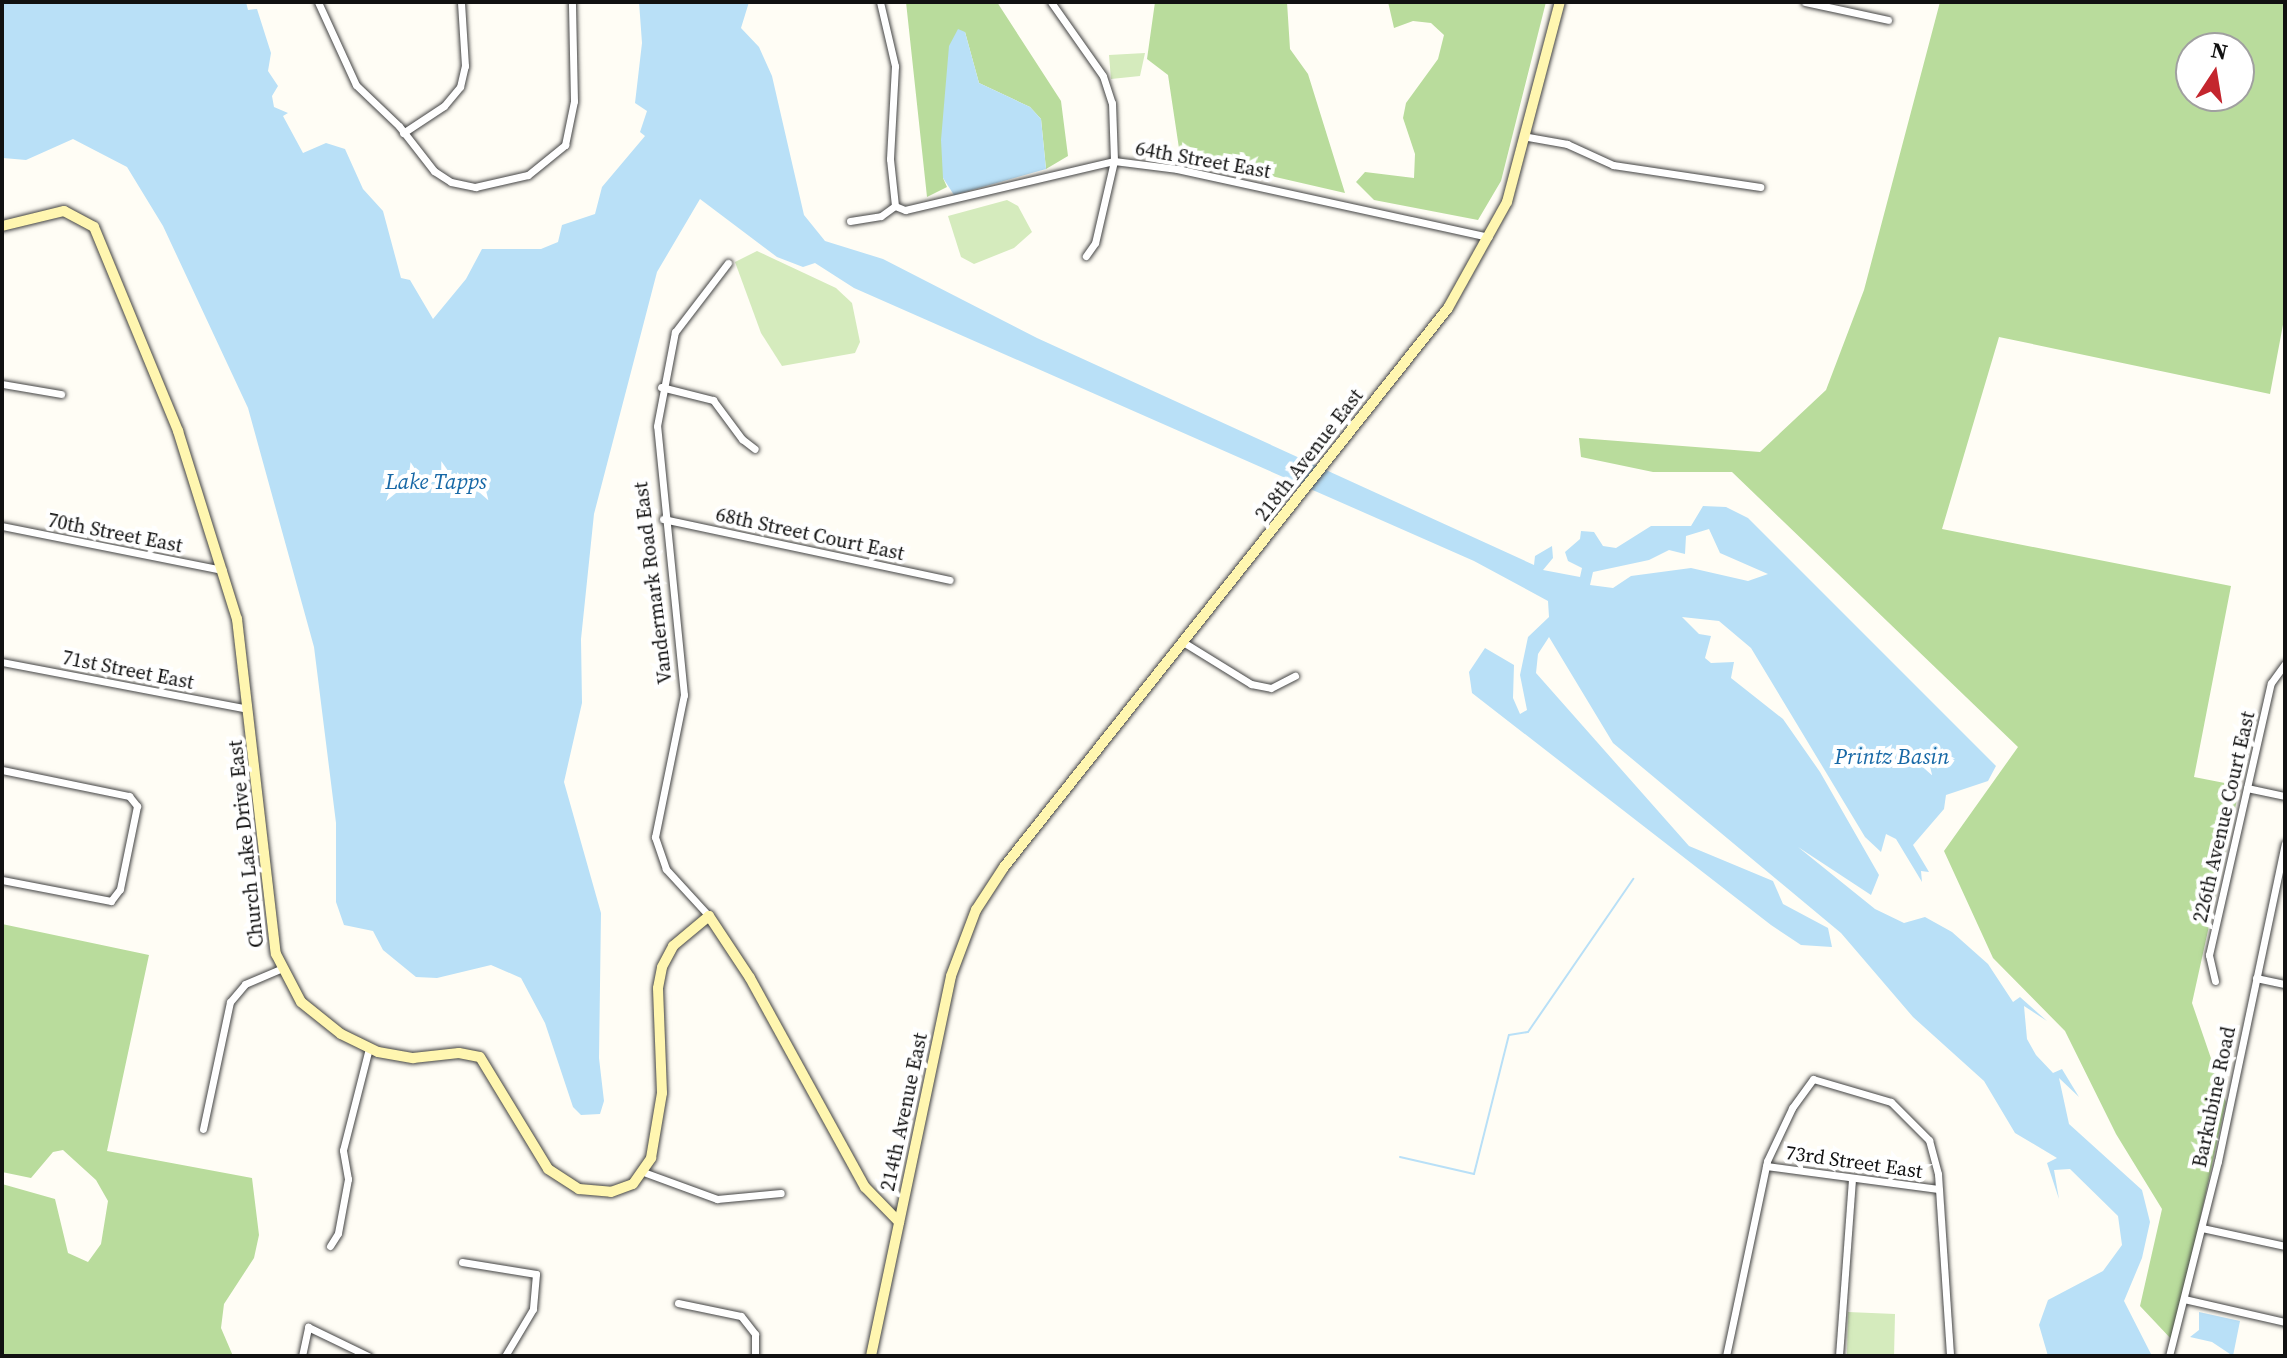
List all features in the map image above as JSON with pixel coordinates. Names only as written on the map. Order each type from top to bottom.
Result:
[{"type":"street","points":[[318,2],[349,77],[403,133],[434,171],[462,186],[511,181],[549,162],[565,145],[573,117],[572,2]]},
{"type":"street","points":[[403,133],[444,106],[460,87],[465,66],[461,2]]},
{"type":"street","points":[[880,2],[895,66],[890,159],[895,206]]},
{"type":"street","points":[[1051,2],[1109,89],[1114,161],[1095,243],[1086,256]]},
{"type":"street","name":"218th Avenue East","points":[[993,882],[1448,308],[1491,237],[1528,137],[1560,2]]},
{"type":"street","points":[[1805,2],[1888,20]]},
{"type":"street","points":[[1528,137],[1567,144],[1613,165],[1760,187]]},
{"type":"street","name":"64th Street East","points":[[850,221],[881,216],[895,206],[905,210],[1114,161],[1167,167],[1491,237]]},
{"type":"street","name":"Church Lake Drive East","points":[[2,226],[64,211],[94,227],[178,431],[223,570],[239,632],[280,969],[314,1015],[369,1048],[404,1058],[459,1053],[480,1057],[538,1157],[579,1189],[619,1191],[646,1173]]},
{"type":"street","points":[[1461,229],[1474,239],[1479,258]]},
{"type":"street","name":"Vandermark Road East","points":[[728,263],[675,332],[661,387],[657,451],[684,695],[655,837],[666,869],[709,916],[750,978],[865,1187],[899,1222]]},
{"type":"street","points":[[2,384],[61,394]]},
{"type":"street","points":[[661,387],[713,400],[742,439],[755,449]]},
{"type":"street","name":"68th Street Court East","points":[[663,519],[950,580]]},
{"type":"street","name":"70th Street East","points":[[2,526],[223,570]]},
{"type":"street","points":[[1183,642],[1251,684],[1271,688],[1295,676]]},
{"type":"street","name":"71st Street East","points":[[2,662],[248,709]]},
{"type":"street","name":"226th Avenue Court East","points":[[2215,981],[2209,955],[2271,683],[2285,664]]},
{"type":"street","points":[[2,770],[134,799],[137,806],[114,899],[107,903],[2,880]]},
{"type":"street","points":[[2247,788],[2285,796]]},
{"type":"street","name":"Barkubine Road","points":[[2169,1356],[2202,1228],[2285,844]]},
{"type":"street","name":"214th Avenue East","points":[[871,1356],[952,974],[971,922],[993,882]]},
{"type":"street","points":[[709,916],[673,946],[660,974],[662,1093],[646,1173],[717,1199],[781,1193]]},
{"type":"street","points":[[203,1129],[230,1002],[245,984],[280,969]]},
{"type":"street","points":[[2256,978],[2285,984]]},
{"type":"street","points":[[330,1246],[338,1233],[348,1179],[343,1150],[369,1048]]},
{"type":"street","points":[[1726,1356],[1766,1166],[1781,1127],[1813,1079],[1880,1097],[1923,1131],[1934,1157],[1938,1189],[1950,1356]]},
{"type":"street","name":"73rd Street East","points":[[1766,1166],[1938,1189]]},
{"type":"street","points":[[1839,1356],[1852,1178]]},
{"type":"street","points":[[2202,1228],[2285,1246]]},
{"type":"street","points":[[462,1262],[536,1274],[533,1309],[505,1356]]},
{"type":"street","points":[[2184,1299],[2285,1322]]},
{"type":"street","points":[[678,1303],[741,1316],[755,1334],[755,1356]]},
{"type":"street","points":[[302,1356],[308,1327],[368,1356]]},
{"type":"green space","points":[[906,2],[997,2],[1061,101],[1068,156],[1046,169],[1041,119],[1030,107],[979,83],[965,32],[943,178],[947,187],[927,197]]},
{"type":"green space","points":[[1155,2],[1287,2],[1290,49],[1308,74],[1345,193],[1180,155],[1168,75],[1147,59]]},
{"type":"green space","points":[[1388,2],[1546,2],[1501,181],[1478,220],[1374,200],[1356,182],[1365,172],[1414,178],[1415,154],[1403,118],[1406,103],[1438,59],[1444,35],[1431,23],[1413,21],[1394,28]]},
{"type":"green space","points":[[1940,2],[2285,2],[2285,314],[2270,394],[1999,337],[1942,529],[2231,586],[2194,777],[2240,786],[2192,1003],[2226,1102],[2173,1341],[2140,1306],[2162,1209],[2116,1134],[2065,1031],[1993,958],[1944,851],[2018,747],[1732,472],[1653,472],[1581,457],[1579,438],[1760,452],[1826,390],[1864,290]]},
{"type":"green space","points":[[1145,53],[1140,76],[1111,79],[1109,55]]},
{"type":"green space","points":[[1007,200],[1018,206],[1032,232],[1014,248],[974,264],[961,257],[948,216]]},
{"type":"green space","points":[[757,251],[836,288],[852,303],[860,342],[855,353],[782,366],[761,333],[735,262]]},
{"type":"green space","points":[[2,924],[149,955],[107,1151],[252,1178],[259,1235],[254,1258],[224,1304],[221,1328],[233,1356],[2,1356],[2,1184],[55,1199],[68,1253],[88,1262],[101,1244],[108,1201],[96,1180],[63,1150],[53,1152],[31,1178],[2,1172]]},
{"type":"green space","points":[[1848,1312],[1895,1314],[1894,1356],[1847,1354]]},
{"type":"water","name":"Lake Tapps","points":[[2,2],[246,2],[248,10],[257,9],[271,53],[268,71],[278,86],[272,96],[274,107],[288,113],[283,116],[303,153],[326,143],[345,149],[363,189],[383,211],[401,278],[410,280],[433,319],[466,279],[482,249],[541,249],[558,242],[562,225],[595,214],[602,187],[645,136],[640,132],[647,111],[635,103],[642,43],[639,2],[749,2],[741,28],[759,47],[772,76],[804,215],[825,241],[883,259],[1037,338],[1534,565],[1535,556],[1552,546],[1553,558],[1543,570],[1580,577],[1582,568],[1568,561],[1565,552],[1580,539],[1581,531],[1594,532],[1603,546],[1616,548],[1651,526],[1691,526],[1703,506],[1726,507],[1748,518],[1996,766],[1988,781],[1946,795],[1944,809],[1913,845],[1929,872],[1921,871],[1922,882],[1896,839],[1886,834],[1881,852],[1865,837],[1751,648],[1719,621],[1682,617],[1699,634],[1711,636],[1705,658],[1711,663],[1734,662],[1731,678],[1783,719],[1820,772],[1879,875],[1871,895],[1798,847],[1875,909],[1904,923],[1925,917],[1952,932],[1988,964],[2013,1002],[2020,997],[2047,1021],[2024,1006],[2027,1039],[2036,1055],[2053,1073],[2062,1069],[2079,1097],[2059,1078],[2069,1124],[2142,1190],[2150,1222],[2142,1258],[2124,1301],[2152,1356],[2048,1356],[2039,1325],[2048,1300],[2103,1271],[2122,1245],[2118,1216],[2070,1169],[2054,1170],[2059,1199],[2047,1163],[2057,1158],[2015,1133],[1984,1081],[1913,1017],[1841,933],[1613,743],[1549,637],[1538,654],[1536,673],[1689,846],[1773,881],[1783,904],[1828,928],[1832,947],[1801,945],[1771,925],[1472,693],[1469,672],[1485,648],[1514,665],[1513,698],[1520,714],[1527,710],[1520,675],[1528,637],[1549,617],[1548,601],[1474,561],[854,288],[815,263],[803,267],[777,257],[700,199],[657,272],[594,514],[581,639],[582,703],[564,782],[601,913],[599,1058],[604,1101],[600,1114],[581,1115],[573,1107],[545,1023],[521,978],[491,965],[437,978],[416,977],[383,950],[373,931],[344,925],[336,902],[336,823],[314,647],[248,408],[163,226],[127,167],[73,139],[26,160],[3,158]],"holes":[[[1709,529],[1720,553],[1768,574],[1748,581],[1691,568],[1631,576],[1613,588],[1590,585],[1593,572],[1649,560],[1669,550],[1685,554],[1686,536]]]},
{"type":"water","points":[[958,29],[965,32],[979,83],[1030,107],[1041,119],[1046,169],[954,195],[943,178],[941,140],[949,46]]},
{"type":"water","points":[[2199,1312],[2240,1321],[2233,1356],[2212,1342],[2190,1337],[2199,1330]]},
{"type":"waterway","points":[[1400,1157],[1474,1174],[1509,1035],[1528,1032],[1633,879]]},
{"type":"water label","name":"Printz Basin","points":[[1892,757]]}]
